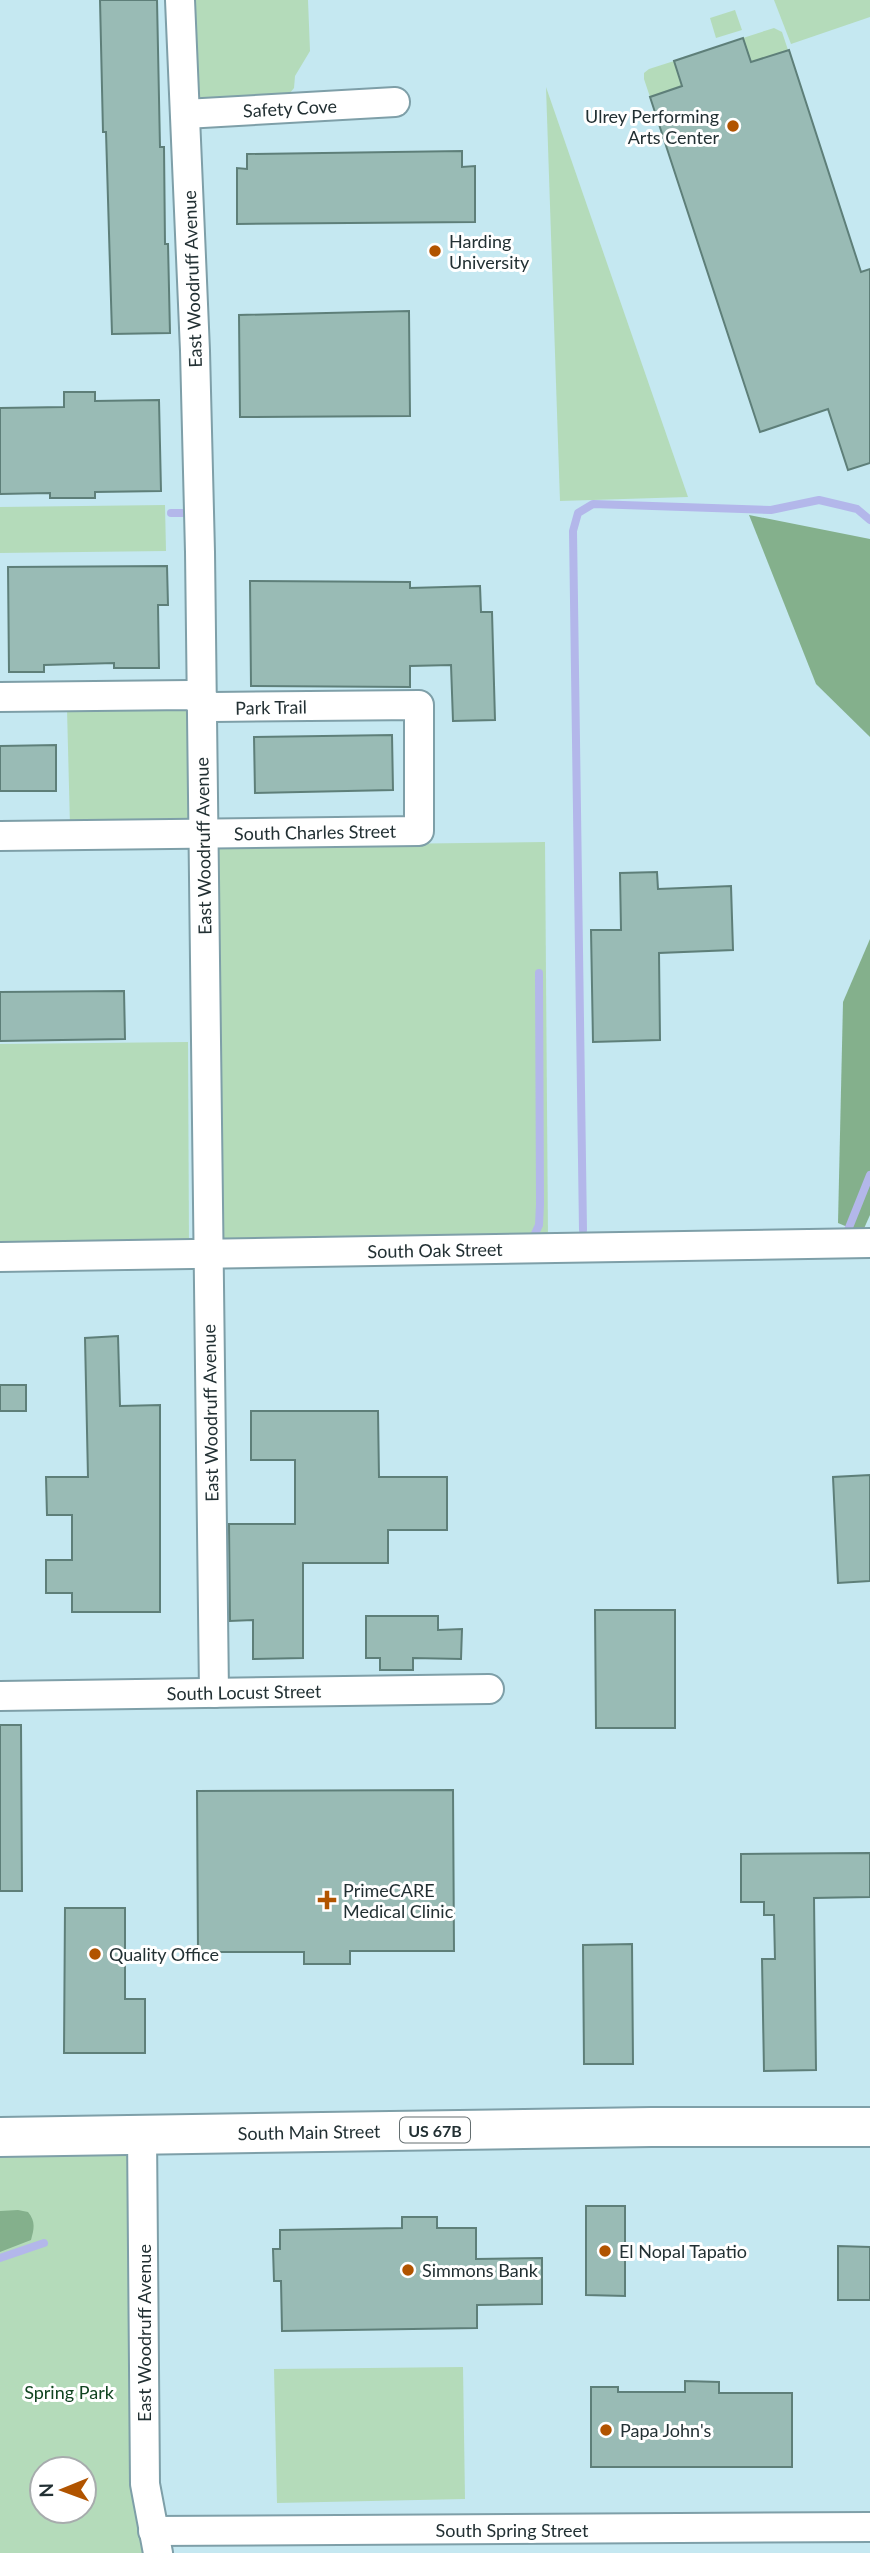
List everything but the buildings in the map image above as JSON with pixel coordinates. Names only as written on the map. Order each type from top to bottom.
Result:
[{"type":"main road","name":"South Main Street","points":[[0,2137],[870,2127]]},
{"type":"street","name":"East Woodruff Avenue","points":[[180,0],[198,440],[214,1693]]},
{"type":"street","name":"Safety Cove","points":[[185,114],[395,102]]},
{"type":"street","name":"Park Trail","points":[[0,697],[190,695],[213,707],[419,705],[419,831]]},
{"type":"street","name":"South Charles Street","points":[[0,836],[419,831]]},
{"type":"street","name":"South Oak Street","points":[[0,1257],[870,1243]]},
{"type":"street","name":"South Locust Street","points":[[0,1696],[489,1689]]},
{"type":"street","name":"East Woodruff Avenue","points":[[142,2134],[145,2484],[156,2542]]},
{"type":"street","name":"South Spring Street","points":[[156,2542],[870,2527]]},
{"type":"green space","points":[[190,0],[308,0],[310,51],[295,76],[294,88],[285,99],[193,102]]},
{"type":"green space","points":[[774,0],[870,0],[870,17],[791,44]]},
{"type":"green space","points":[[735,10],[742,30],[716,38],[710,18]]},
{"type":"green space","points":[[774,28],[782,32],[788,50],[751,62],[743,38]]},
{"type":"green space","points":[[674,61],[682,86],[650,97],[644,73]]},
{"type":"green space","points":[[546,87],[688,497],[560,501]]},
{"type":"green space","points":[[165,505],[166,551],[0,553],[0,507]]},
{"type":"green space","points":[[749,515],[870,539],[870,737],[816,684]]},
{"type":"green space","points":[[189,707],[191,824],[70,826],[67,709]]},
{"type":"green space","points":[[545,842],[548,1237],[221,1238],[215,846]]},
{"type":"green space","points":[[870,939],[870,1215],[862,1233],[838,1223],[843,1002]]},
{"type":"green space","points":[[188,1042],[189,1244],[0,1245],[0,1044]]},
{"type":"green space","name":"Spring Park","points":[[133,2155],[143,2553],[0,2553],[0,2156]]},
{"type":"green space","points":[[0,2211],[28,2212],[32,2219],[31,2240],[0,2252]]},
{"type":"green space","points":[[463,2367],[465,2499],[277,2503],[274,2369]]},
{"type":"waterway","points":[[583,1230],[573,531],[578,513],[593,504],[771,510],[819,500],[857,509],[870,520]]},
{"type":"waterway","points":[[171,513],[183,513]]},
{"type":"waterway","points":[[533,1238],[539,1225],[540,1204],[539,973]]},
{"type":"waterway","points":[[848,1230],[870,1175]]},
{"type":"waterway","points":[[0,2258],[44,2243]]},
{"type":"place","name":"Ulrey Performing Arts Center","points":[[733,126]]},
{"type":"place","name":"Harding University","points":[[435,251]]},
{"type":"place","name":"PrimeCARE Medical Clinic","points":[[327,1900]]},
{"type":"place","name":"Quality Office","points":[[95,1954]]},
{"type":"place","name":"El Nopal Tapatio","points":[[605,2251]]},
{"type":"place","name":"Simmons Bank","points":[[408,2270]]},
{"type":"place","name":"Papa John's","points":[[606,2430]]}]
